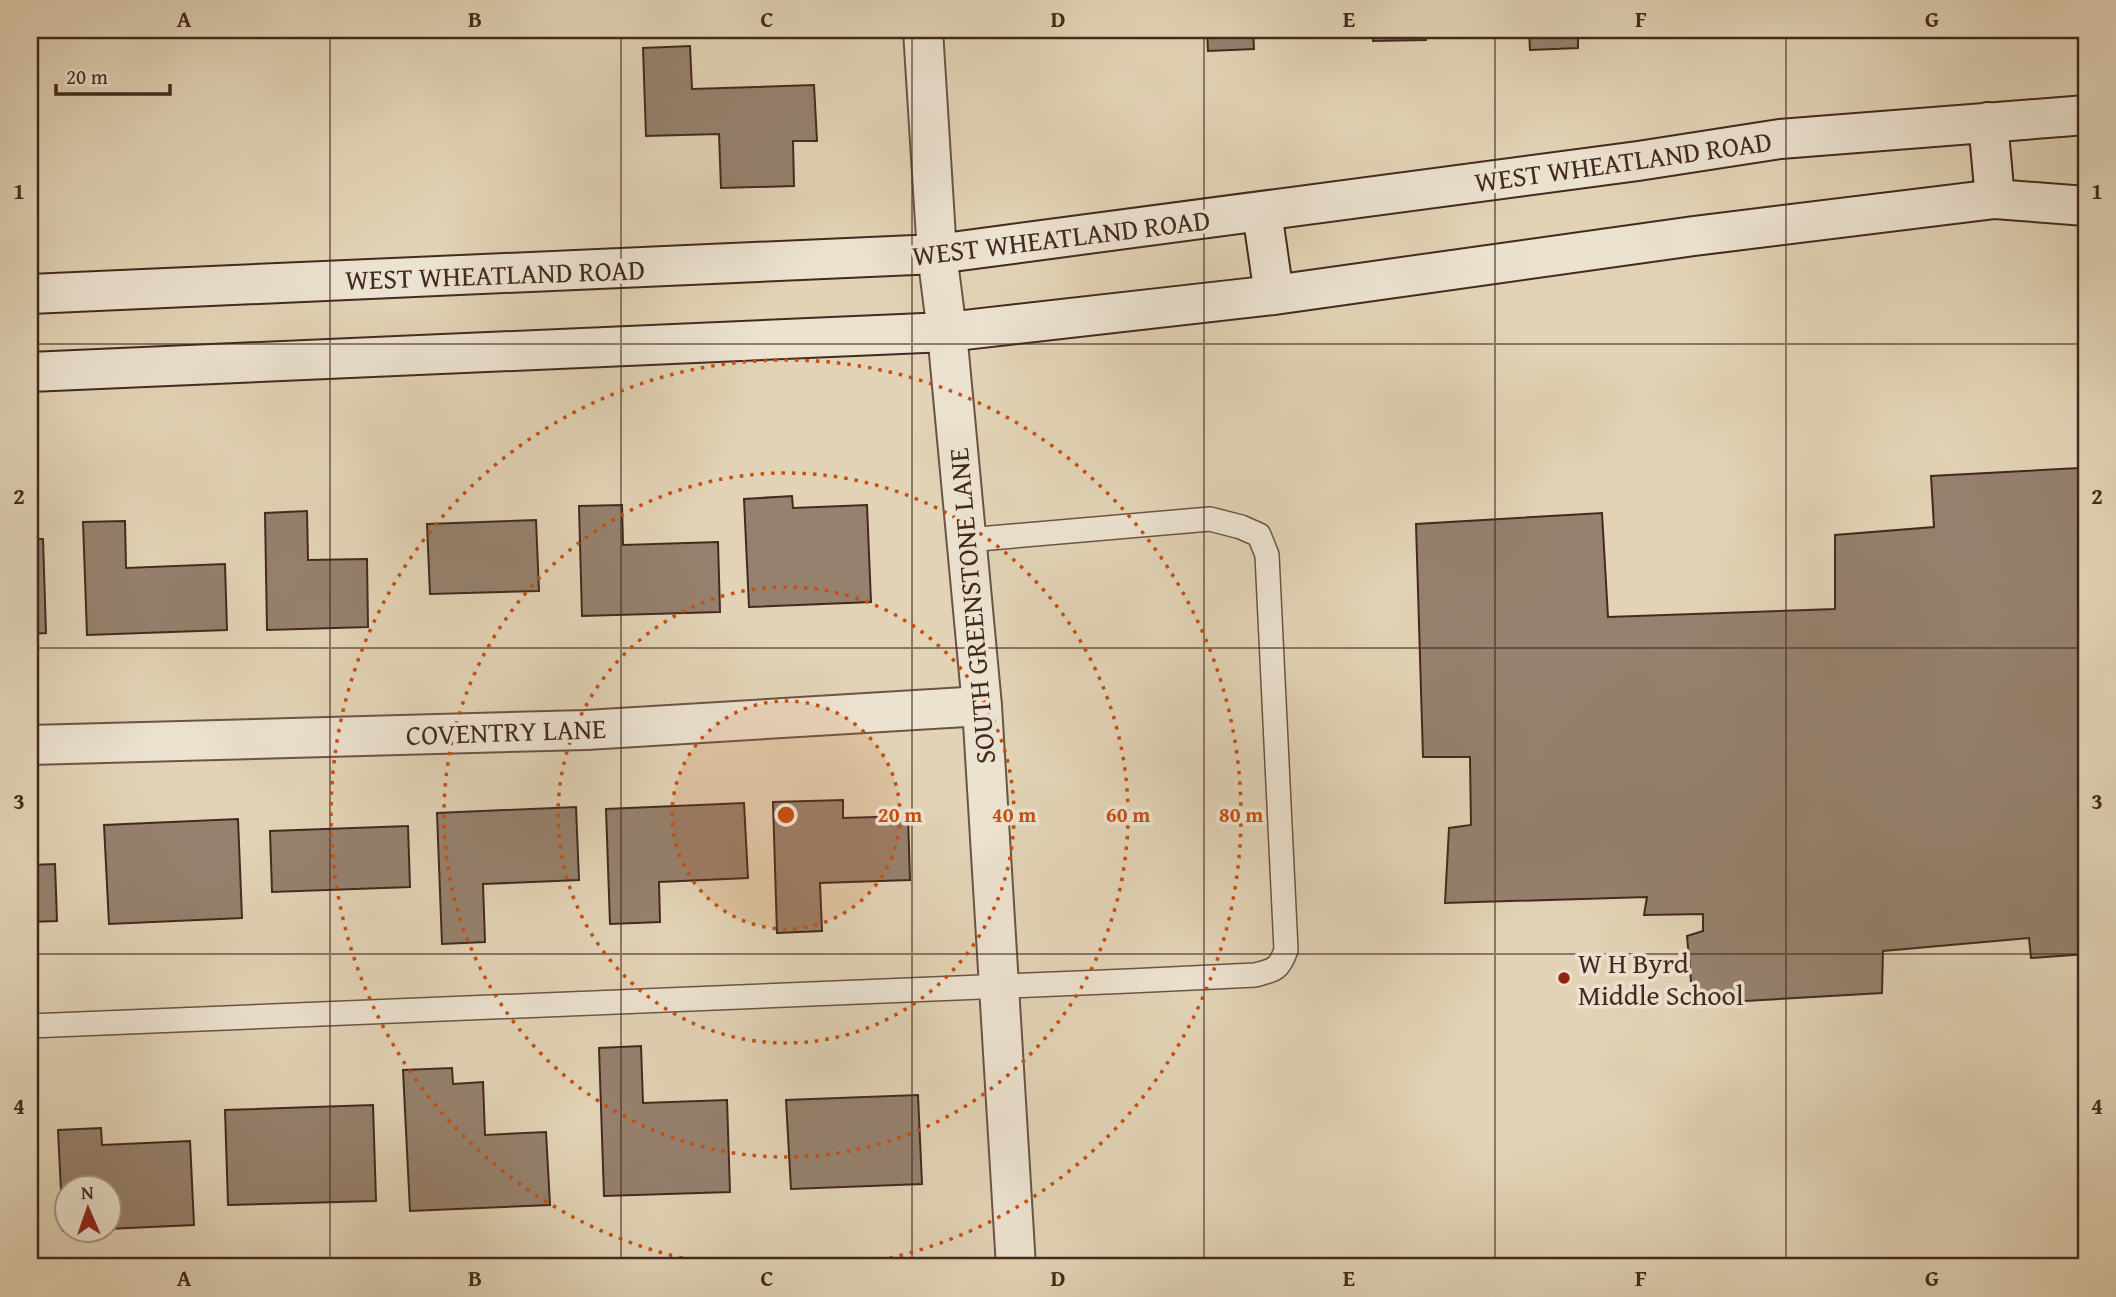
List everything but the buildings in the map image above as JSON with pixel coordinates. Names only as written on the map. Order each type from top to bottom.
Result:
[{"type":"main road","name":"SOUTH GREENSTONE LANE","points":[[923,30],[937,254],[947,332],[982,706],[1016,1267]]},
{"type":"main road","name":"WEST WHEATLAND ROAD","points":[[30,293],[937,254],[1638,161],[1780,139],[2086,115]]},
{"type":"main road","points":[[1988,122],[1995,199]]},
{"type":"main road","points":[[30,372],[947,332],[1274,295],[1694,236],[1995,199],[2086,206]]},
{"type":"main road","points":[[1262,212],[1274,295]]},
{"type":"main road","name":"COVENTRY LANE","points":[[30,745],[586,730],[982,706]]},
{"type":"lane","points":[[30,1026],[1129,981],[1255,975],[1275,970],[1282,963],[1286,950],[1268,555],[1259,535],[1210,519],[967,540]]},
{"type":"place","name":"W H Byrd Middle School","points":[[1564,978]]}]
